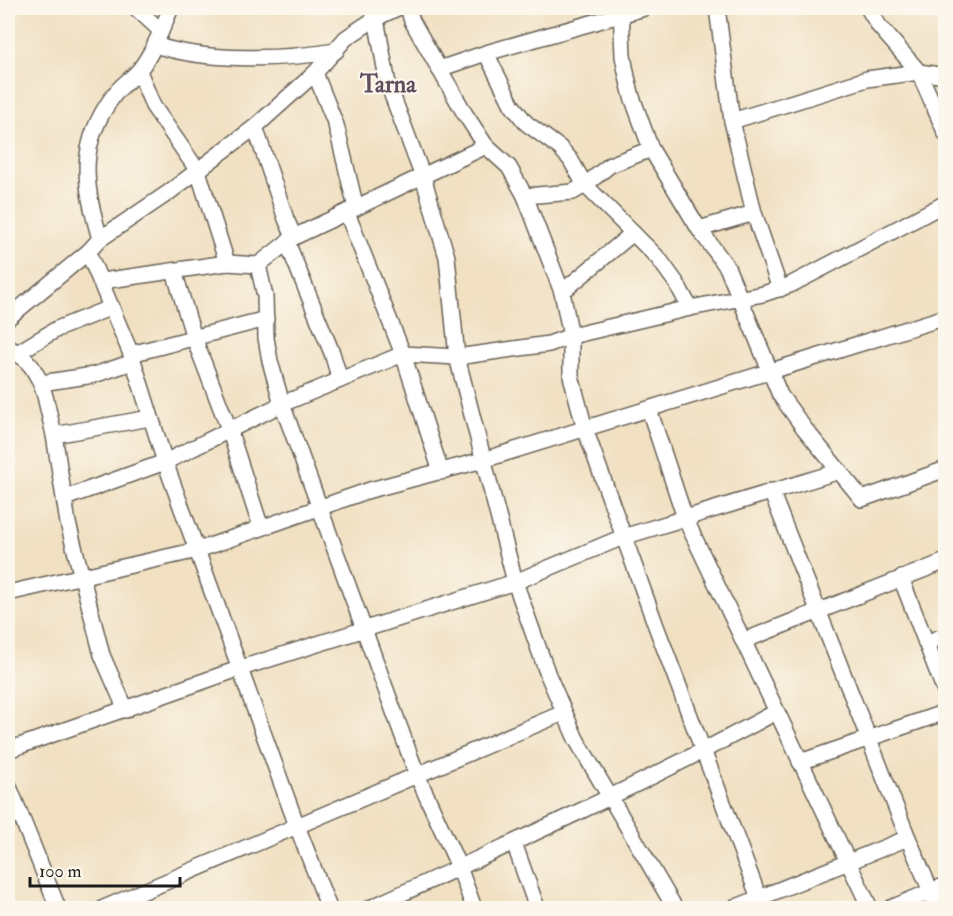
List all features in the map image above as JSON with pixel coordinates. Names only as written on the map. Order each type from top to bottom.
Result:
[{"type":"street","points":[[136,8],[158,38],[177,52],[231,56],[300,56],[336,51]]},
{"type":"street","points":[[100,239],[88,189],[87,154],[102,115],[114,94],[139,71],[158,38],[171,8]]},
{"type":"street","points":[[8,318],[88,252],[100,239],[198,171],[255,127],[315,73],[346,38],[375,13],[397,8]]},
{"type":"street","points":[[408,8],[412,21],[439,69],[486,146],[509,167],[525,196],[562,292],[571,336],[571,376],[585,429],[623,537],[759,898]]},
{"type":"street","points":[[439,69],[620,11],[644,8]]},
{"type":"street","points":[[717,8],[732,121],[754,213],[780,289]]},
{"type":"street","points":[[868,8],[879,26],[919,72],[945,134]]},
{"type":"street","points":[[620,11],[623,56],[627,76],[632,97],[651,148],[699,229],[727,267],[780,395],[862,500],[945,469]]},
{"type":"street","points":[[375,13],[388,84],[423,177],[447,257],[457,357],[515,582],[563,713],[609,799],[675,909]]},
{"type":"street","points":[[486,53],[512,105],[526,123],[565,153],[585,185],[659,259],[677,284],[690,308]]},
{"type":"street","points":[[139,71],[153,106],[198,171],[227,263]]},
{"type":"street","points":[[732,121],[857,82],[919,72],[945,76]]},
{"type":"street","points":[[315,73],[336,124],[352,210],[403,354],[441,472]]},
{"type":"street","points":[[255,127],[340,380]]},
{"type":"street","points":[[102,282],[227,263],[258,265],[291,239],[486,146]]},
{"type":"street","points":[[525,196],[573,192],[610,165],[651,148]]},
{"type":"street","points":[[65,498],[165,462],[282,404],[403,354],[457,357],[549,344],[571,336],[690,308],[740,300],[780,289],[817,272],[945,203]]},
{"type":"street","points":[[699,229],[754,213]]},
{"type":"street","points":[[562,292],[633,233]]},
{"type":"street","points":[[88,252],[132,358],[165,462],[329,909]]},
{"type":"street","points":[[258,265],[265,296],[270,361],[282,404],[417,776],[459,867],[474,909]]},
{"type":"street","points":[[174,271],[194,339],[229,429],[261,528]]},
{"type":"street","points":[[112,307],[12,350],[32,367],[41,383],[54,435],[68,523],[102,655],[126,710]]},
{"type":"street","points":[[8,593],[198,550],[399,481],[483,460],[945,317]]},
{"type":"street","points":[[41,383],[94,375],[132,358],[266,318]]},
{"type":"street","points":[[649,409],[685,518],[870,909]]},
{"type":"street","points":[[54,435],[150,418]]},
{"type":"street","points":[[8,750],[241,668],[515,582],[623,537],[840,471]]},
{"type":"street","points":[[771,491],[938,909]]},
{"type":"street","points":[[742,641],[945,561]]},
{"type":"street","points":[[901,578],[945,694]]},
{"type":"street","points":[[926,643],[945,635]]},
{"type":"street","points":[[370,909],[609,799],[704,752],[776,712]]},
{"type":"street","points":[[800,762],[945,712]]},
{"type":"street","points":[[104,909],[563,713]]},
{"type":"street","points":[[8,784],[58,909]]},
{"type":"street","points":[[734,909],[908,838]]},
{"type":"street","points":[[514,843],[537,909]]},
{"type":"street","points":[[891,909],[945,885]]},
{"type":"district","name":"Tarna","points":[[388,84]]}]
